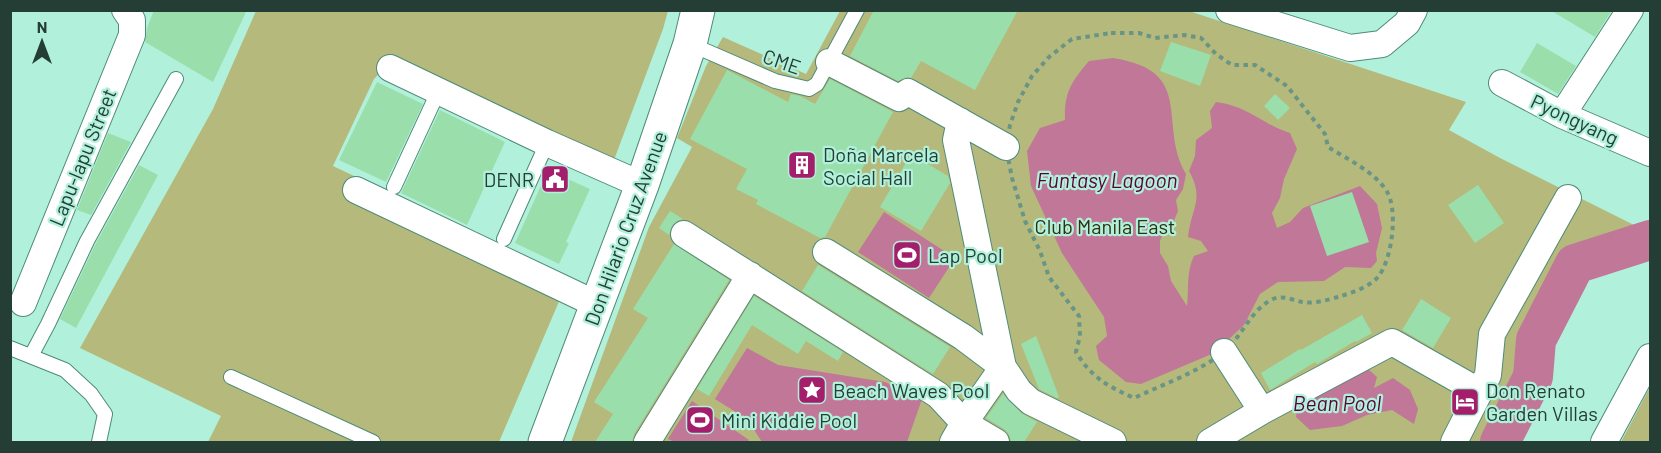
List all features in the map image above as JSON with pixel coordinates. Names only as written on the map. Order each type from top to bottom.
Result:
[{"type":"street","name":"Lapu-lapu Street","points":[[23,303],[132,35],[132,20],[124,10]]},
{"type":"street","name":"Don Hilario Cruz Avenue","points":[[544,442],[642,185],[690,44],[698,10]]},
{"type":"street","points":[[1229,10],[1350,48],[1382,44],[1407,23],[1414,10]]},
{"type":"street","points":[[1562,115],[1630,10]]},
{"type":"street","points":[[829,62],[899,98],[908,92],[1006,147]]},
{"type":"street","points":[[390,68],[547,143],[642,185]]},
{"type":"street","name":"Pyongyang","points":[[1502,82],[1562,115],[1650,153]]},
{"type":"street","points":[[959,433],[1002,367],[956,140],[960,121]]},
{"type":"street","points":[[356,190],[598,305]]},
{"type":"street","points":[[1454,442],[1488,375],[1492,334],[1568,198]]},
{"type":"street","points":[[684,234],[938,394],[959,433],[996,442]]},
{"type":"street","points":[[826,252],[963,337],[1002,367],[1019,391],[1031,402],[1113,442]]},
{"type":"street","points":[[647,442],[750,275]]},
{"type":"street","points":[[1210,442],[1262,411],[1392,342],[1479,392]]},
{"type":"street","points":[[1224,352],[1262,411]]},
{"type":"street","points":[[1604,442],[1650,357]]},
{"type":"lane","name":"CME","points":[[690,44],[775,81],[809,89],[817,84],[857,10]]},
{"type":"lane","points":[[31,356],[87,241],[176,79]]},
{"type":"lane","points":[[394,187],[439,90]]},
{"type":"lane","points":[[504,239],[547,143]]},
{"type":"lane","points":[[10,348],[65,370],[91,394],[105,414],[99,442]]},
{"type":"lane","points":[[231,377],[373,442]]},
{"type":"path","points":[[1111,33],[1138,33],[1155,38],[1184,35],[1201,38],[1216,54],[1232,65],[1255,65],[1287,86],[1325,134],[1328,147],[1365,171],[1386,191],[1394,214],[1391,246],[1379,276],[1366,287],[1336,298],[1303,303],[1291,298],[1274,298],[1256,309],[1224,352],[1187,375],[1134,398],[1110,388],[1086,368],[1076,352],[1080,336],[1079,316],[1048,277],[1040,251],[1025,222],[1006,147],[1010,125],[1018,102],[1032,76],[1049,57],[1072,39],[1111,33]]},
{"type":"green space","points":[[256,11],[668,11],[614,160],[395,57],[374,79],[333,166],[569,278],[499,442],[208,442],[221,416],[80,348],[213,109]]},
{"type":"green space","name":"Club Manila East","points":[[840,11],[1189,11],[1466,102],[1449,130],[1640,228],[1564,259],[1522,344],[1517,379],[1488,442],[571,442],[649,227],[692,147],[677,138],[706,66],[723,37],[806,74]]},
{"type":"green space","points":[[1650,387],[1650,442],[1621,442]]},
{"type":"water","name":"Funtasy Lagoon","points":[[1113,58],[1139,65],[1156,75],[1165,87],[1170,102],[1178,155],[1186,174],[1183,189],[1176,200],[1178,211],[1173,223],[1165,229],[1160,241],[1160,253],[1168,266],[1171,281],[1187,306],[1191,262],[1194,256],[1208,251],[1201,241],[1188,237],[1197,197],[1194,181],[1189,171],[1195,156],[1196,140],[1212,128],[1210,111],[1216,102],[1237,107],[1290,133],[1297,149],[1284,179],[1280,198],[1272,213],[1277,228],[1290,222],[1303,208],[1360,186],[1377,204],[1382,228],[1376,253],[1377,261],[1371,268],[1345,267],[1324,281],[1278,282],[1260,294],[1244,325],[1214,353],[1141,384],[1126,382],[1099,360],[1096,346],[1107,336],[1104,317],[1062,253],[1031,186],[1027,151],[1040,128],[1065,120],[1070,88],[1089,61]]},
{"type":"water","name":"Lap Pool","points":[[884,212],[955,258],[929,298],[858,252]]},
{"type":"water","name":"Beach Waves Pool","points":[[747,348],[778,365],[885,382],[922,399],[907,442],[762,442],[747,419],[715,399]]},
{"type":"water","name":"Bean Pool","points":[[1367,368],[1377,377],[1374,388],[1393,378],[1410,390],[1418,409],[1414,424],[1392,410],[1367,415],[1342,426],[1310,430],[1296,417],[1297,406]]},
{"type":"water","name":"Mini Kiddie Pool","points":[[692,401],[749,440],[747,442],[675,442],[668,439]]},
{"type":"building","points":[[154,10],[247,10],[213,82],[145,42],[147,28]]},
{"type":"building","points":[[874,10],[1018,10],[975,90],[921,61],[911,78],[907,77],[898,81],[850,56]]},
{"type":"building","points":[[1550,10],[1612,10],[1595,37]]},
{"type":"building","points":[[1171,42],[1211,55],[1200,86],[1160,71]]},
{"type":"building","points":[[1537,43],[1576,66],[1558,94],[1520,72]]},
{"type":"building","name":"Doña Marcela Social Hall","points":[[727,70],[788,102],[791,94],[815,104],[830,79],[893,112],[825,237],[820,238],[756,204],[758,200],[736,189],[747,169],[690,139]]},
{"type":"building","points":[[377,82],[423,104],[386,182],[339,160]]},
{"type":"building","points":[[1275,94],[1290,108],[1278,120],[1264,106]]},
{"type":"building","points":[[440,110],[505,142],[467,225],[401,193]]},
{"type":"building","points":[[108,133],[131,142],[91,215],[77,210]]},
{"type":"building","points":[[911,154],[948,176],[950,183],[921,231],[880,207]]},
{"type":"building","points":[[139,165],[158,175],[76,328],[60,319],[95,245]]},
{"type":"building","points":[[548,170],[590,189],[566,242],[569,243],[559,264],[515,243]]},
{"type":"building","points":[[1478,185],[1504,223],[1475,243],[1448,205]]},
{"type":"building","points":[[1352,192],[1369,242],[1327,256],[1310,206]]},
{"type":"building","points":[[670,211],[683,219],[672,226],[669,235],[659,228]]},
{"type":"building","points":[[674,244],[729,280],[634,434],[632,442],[595,442],[613,414],[594,402],[648,318],[633,309]]},
{"type":"building","points":[[818,265],[950,347],[933,374],[802,291]]},
{"type":"building","points":[[754,296],[843,352],[838,361],[806,341],[798,354],[752,325],[709,396],[697,389]]},
{"type":"building","points":[[1421,299],[1451,318],[1433,348],[1402,330]]},
{"type":"building","points":[[1362,315],[1372,333],[1317,364],[1315,362],[1270,390],[1261,373]]},
{"type":"building","points":[[1036,336],[1059,397],[1057,398],[1039,389],[1021,344]]},
{"type":"building","points":[[1003,394],[1021,413],[1037,422],[1024,442],[1011,441],[1004,429],[986,418]]},
{"type":"waterway","points":[[1500,442],[1533,377],[1536,340],[1575,264],[1650,240]]},
{"type":"place","name":"Doña Marcela Social Hall","points":[[802,165]]},
{"type":"place","name":"DENR","points":[[555,179]]},
{"type":"place","name":"Lap Pool","points":[[907,255]]},
{"type":"place","name":"Beach Waves Pool","points":[[812,390]]},
{"type":"place","name":"Don Renato Garden Villas","points":[[1465,402]]},
{"type":"place","name":"Mini Kiddie Pool","points":[[700,420]]}]
